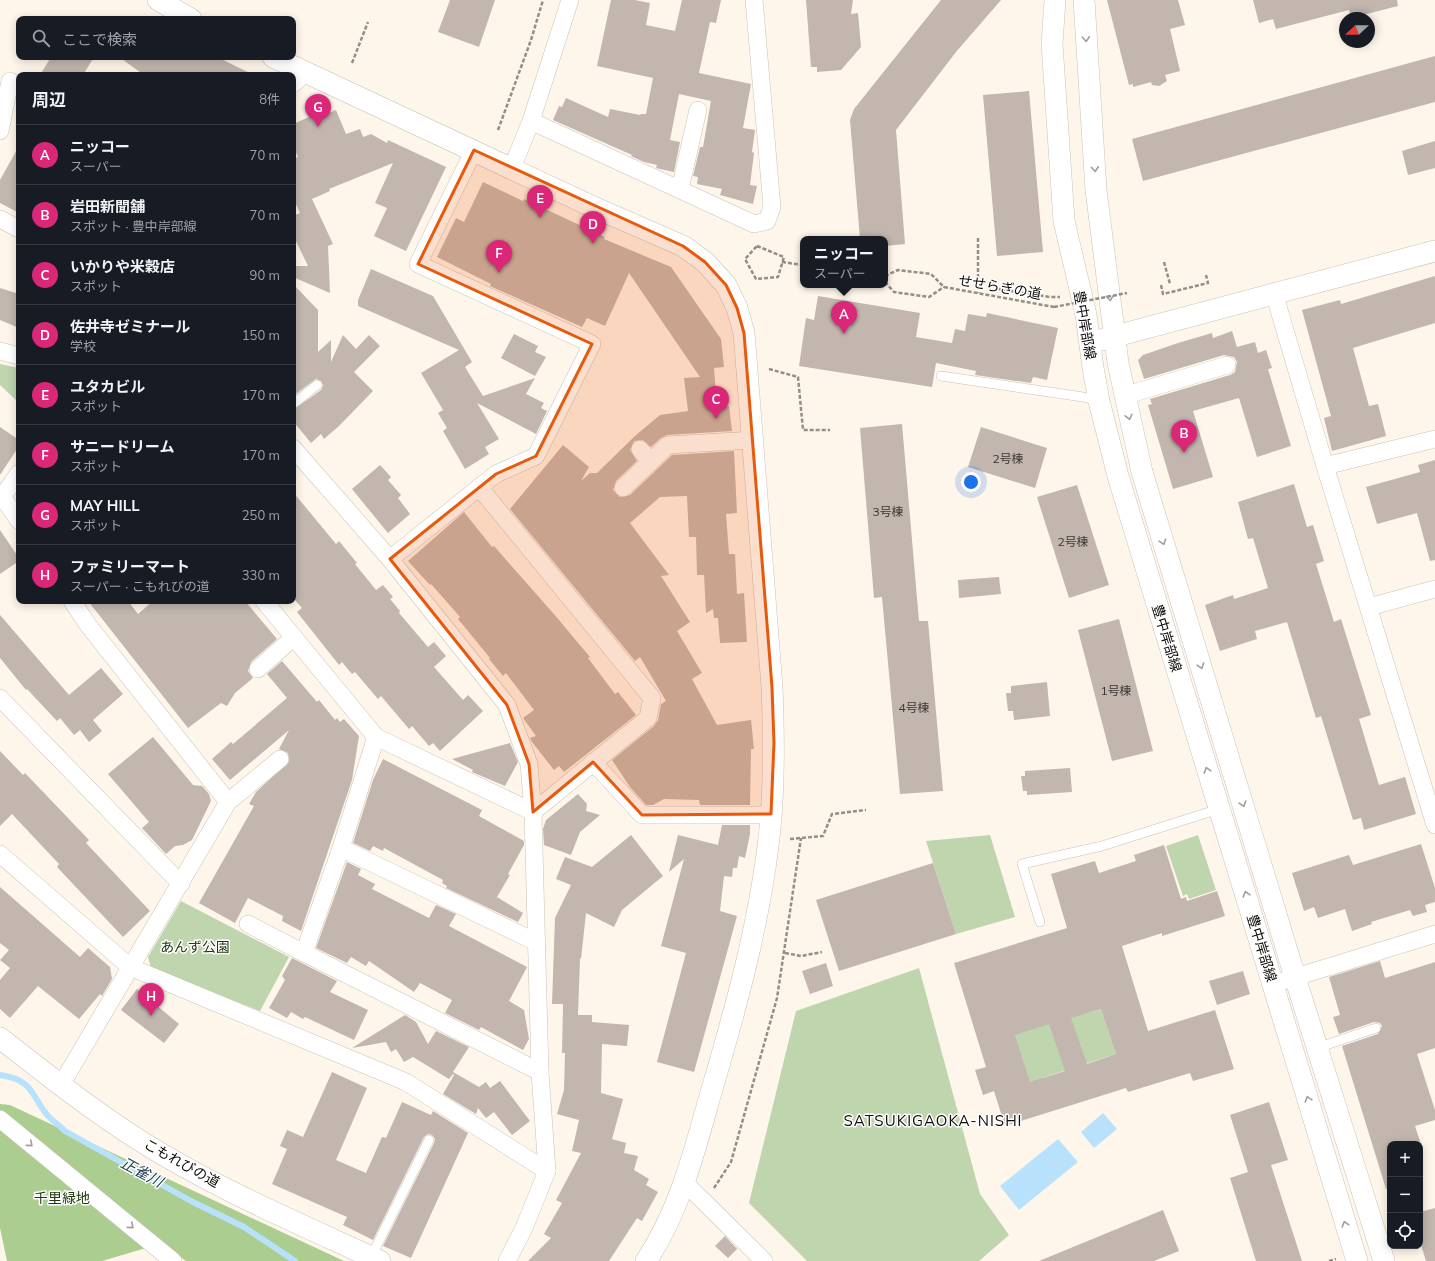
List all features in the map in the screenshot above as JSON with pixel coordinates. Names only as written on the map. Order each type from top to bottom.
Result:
[{"type":"street","points":[[158,0],[186,16]]},
{"type":"street","points":[[512,168],[531,121],[570,0]]},
{"type":"street","points":[[531,121],[754,224],[767,221],[772,208],[754,0]]},
{"type":"street","name":"豊中岸部線","points":[[1055,0],[1052,44],[1064,221],[1086,315],[1099,402],[1118,476],[1357,1261]]},
{"type":"street","name":"豊中岸部線","points":[[1084,0],[1096,190],[1124,396],[1142,472],[1295,977],[1384,1261]]},
{"type":"street","points":[[277,60],[292,72]]},
{"type":"street","points":[[300,78],[474,150],[683,246],[705,262],[726,284],[738,308],[744,333],[772,687],[774,743],[771,814],[758,906],[744,976],[685,1182],[656,1246],[646,1261]]},
{"type":"street","points":[[0,130],[10,79]]},
{"type":"street","points":[[680,189],[698,110]]},
{"type":"street","points":[[390,559],[496,474],[536,456],[592,344],[418,264],[474,150]]},
{"type":"street","points":[[0,219],[16,227]]},
{"type":"street","points":[[1089,342],[1115,337],[1274,293],[1435,251]]},
{"type":"street","points":[[1274,293],[1325,466],[1435,825]]},
{"type":"street","points":[[0,351],[16,355]]},
{"type":"street","points":[[1124,396],[1227,365]]},
{"type":"street","points":[[1325,466],[1435,439]]},
{"type":"street","points":[[624,488],[668,445],[753,440]]},
{"type":"street","points":[[640,449],[651,462]]},
{"type":"street","points":[[296,459],[390,559],[507,705],[530,764],[533,812],[540,1072],[547,1171],[524,1228],[507,1261]]},
{"type":"street","points":[[16,477],[1,498],[16,517]]},
{"type":"street","points":[[479,487],[652,698],[648,718],[533,812]]},
{"type":"street","points":[[1369,607],[1435,590]]},
{"type":"street","points":[[74,604],[88,625],[228,802]]},
{"type":"street","points":[[266,604],[376,737],[533,812]]},
{"type":"street","points":[[258,669],[294,638]]},
{"type":"street","points":[[0,698],[181,884]]},
{"type":"street","points":[[304,953],[341,848],[376,737]]},
{"type":"street","points":[[62,1085],[228,802],[280,758]]},
{"type":"street","points":[[593,762],[642,815],[756,816],[771,814]]},
{"type":"street","points":[[341,848],[536,942]]},
{"type":"street","points":[[0,854],[130,967],[406,1082],[547,1171]]},
{"type":"street","points":[[248,924],[540,1072]]},
{"type":"street","points":[[1273,984],[1435,934]]},
{"type":"street","name":"こもれびの道","points":[[0,1038],[62,1085],[142,1142],[206,1177],[376,1259]]},
{"type":"street","points":[[0,1119],[173,1261]]},
{"type":"street","points":[[685,1182],[764,1261]]},
{"type":"lane","points":[[941,376],[1099,402]]},
{"type":"lane","points":[[296,402],[317,385]]},
{"type":"lane","points":[[1040,922],[1022,864],[1102,846],[1219,809]]},
{"type":"lane","points":[[1317,1048],[1376,1028]]},
{"type":"lane","points":[[376,1259],[429,1140]]},
{"type":"path","points":[[498,130],[531,40],[543,0]]},
{"type":"path","points":[[352,64],[368,22]]},
{"type":"path","points":[[978,238],[978,293]]},
{"type":"path","points":[[758,246],[784,258],[782,262],[778,277],[756,279],[745,260],[758,246]]},
{"type":"path","points":[[782,262],[800,265]]},
{"type":"path","points":[[1164,262],[1170,284]]},
{"type":"path","name":"せせらぎの道","points":[[888,275],[898,270],[931,274],[944,287],[1054,307],[1127,293]]},
{"type":"path","points":[[1161,285],[1163,294],[1208,283],[1206,275]]},
{"type":"path","name":"せせらぎの道","points":[[888,285],[894,292],[929,297],[944,287]]},
{"type":"path","points":[[1187,288],[1189,295]]},
{"type":"path","points":[[998,289],[1050,297],[1064,297]]},
{"type":"path","points":[[768,369],[798,377],[803,430],[830,430]]},
{"type":"path","points":[[787,840],[823,836],[832,814],[866,810]]},
{"type":"path","points":[[714,1188],[731,1162],[777,998],[785,953],[801,838]]},
{"type":"path","points":[[785,953],[801,956],[822,952]]},
{"type":"highlighted area","points":[[474,150],[683,246],[705,262],[726,285],[737,308],[744,333],[772,687],[774,743],[771,814],[642,815],[593,762],[533,812],[529,764],[507,705],[390,559],[496,474],[536,456],[592,344],[418,264]]},
{"type":"green space","points":[[0,364],[16,367],[16,400],[0,385]]},
{"type":"green space","points":[[990,835],[1015,917],[956,934],[926,841]]},
{"type":"green space","points":[[1198,835],[1216,890],[1189,899],[1187,894],[1183,896],[1166,846]]},
{"type":"green space","name":"あんず公園","points":[[181,901],[289,957],[260,1011],[151,968],[148,957]]},
{"type":"green space","points":[[919,968],[980,1194],[1009,1235],[979,1261],[807,1261],[749,1203],[796,1011]]},
{"type":"green space","points":[[1000,990],[1084,1014],[1101,1009],[1116,1054],[1042,1078],[1037,1105]]},
{"type":"green space","name":"千里緑地","points":[[0,1104],[10,1105],[344,1261],[186,1261],[163,1243],[102,1261],[7,1261],[0,1228]]},
{"type":"water","points":[[1103,1113],[1117,1129],[1094,1148],[1081,1132]]},
{"type":"water","points":[[1058,1139],[1078,1162],[1019,1210],[1000,1186]]},
{"type":"building","points":[[450,0],[495,0],[479,47],[438,32]]},
{"type":"building","points":[[611,0],[635,0],[650,3],[646,25],[675,31],[682,0],[721,0],[716,23],[710,22],[699,73],[751,84],[743,128],[755,130],[750,185],[757,186],[753,204],[720,195],[722,189],[697,184],[698,177],[693,176],[700,147],[703,147],[711,101],[679,94],[670,140],[680,142],[674,172],[656,168],[657,165],[644,162],[631,156],[632,155],[553,120],[559,106],[562,107],[566,98],[608,117],[610,109],[640,115],[646,114],[653,78],[597,66]]},
{"type":"building","points":[[806,0],[853,0],[851,14],[858,13],[861,47],[841,70],[817,72],[817,67],[811,67]]},
{"type":"building","points":[[941,0],[1001,0],[956,52],[896,130],[905,244],[888,246],[888,236],[860,236],[850,120],[854,109]]},
{"type":"building","points":[[1107,0],[1178,0],[1185,25],[1170,29],[1180,71],[1165,75],[1167,81],[1159,86],[1152,85],[1151,82],[1133,87],[1133,84],[1129,85]]},
{"type":"building","points":[[1253,0],[1397,0],[1398,6],[1374,12],[1350,12],[1349,10],[1276,29],[1273,19],[1259,23]]},
{"type":"building","points":[[1435,56],[1435,102],[1143,181],[1132,139]]},
{"type":"building","points":[[49,60],[92,60],[85,72],[42,72]]},
{"type":"building","points":[[123,60],[223,60],[248,72],[140,72]]},
{"type":"building","points":[[1029,91],[1043,252],[997,256],[983,95]]},
{"type":"building","points":[[336,110],[346,134],[360,129],[363,137],[371,134],[387,143],[388,140],[446,167],[406,251],[374,236],[387,208],[375,203],[393,163],[329,189],[330,191],[312,199],[333,244],[328,246],[330,293],[296,278],[296,266],[308,266],[296,241],[296,215],[300,213],[296,204],[296,158],[298,157],[296,152],[296,123],[316,114],[317,118]]},
{"type":"building","points":[[1435,141],[1435,168],[1408,175],[1402,151]]},
{"type":"building","points":[[16,151],[16,211],[0,203],[0,180]]},
{"type":"building","points":[[483,182],[523,201],[524,199],[605,237],[604,239],[671,267],[721,339],[724,367],[714,368],[717,408],[729,406],[732,431],[667,435],[651,447],[643,440],[634,441],[630,450],[637,461],[616,481],[613,490],[620,497],[630,495],[672,455],[734,451],[737,513],[726,514],[729,554],[735,554],[737,594],[744,593],[747,642],[720,643],[718,618],[714,618],[713,609],[706,613],[704,575],[697,575],[696,537],[689,537],[687,496],[660,497],[630,523],[669,575],[661,576],[690,622],[677,631],[702,673],[692,679],[717,725],[751,720],[754,749],[751,749],[750,805],[700,805],[699,800],[664,799],[653,805],[646,805],[630,787],[612,760],[654,726],[658,720],[661,704],[666,701],[640,657],[635,661],[510,509],[563,445],[589,467],[581,481],[590,473],[597,473],[635,436],[660,415],[688,411],[684,378],[700,377],[629,273],[605,326],[587,318],[582,327],[490,286],[491,284],[437,257],[456,218],[464,222]]},
{"type":"building","points":[[371,269],[433,296],[472,362],[465,367],[483,396],[535,378],[526,394],[544,403],[541,408],[547,411],[536,434],[477,403],[499,439],[485,447],[489,454],[465,469],[443,431],[447,428],[438,413],[443,410],[421,373],[459,350],[358,306],[358,300]]},
{"type":"building","points":[[1435,276],[1435,323],[1353,348],[1369,406],[1378,404],[1386,436],[1332,451],[1324,418],[1331,416],[1302,310],[1340,300],[1341,304]]},
{"type":"building","points":[[296,287],[318,310],[318,352],[331,340],[331,362],[343,335],[356,349],[369,335],[380,346],[354,372],[373,391],[339,426],[324,439],[321,434],[311,443],[296,425],[296,408],[321,390],[323,385],[321,381],[316,379],[296,394]]},
{"type":"building","points":[[0,288],[16,293],[16,327],[0,320]]},
{"type":"building","points":[[818,296],[920,313],[916,337],[952,343],[955,329],[965,331],[968,314],[986,317],[987,313],[1058,328],[1047,380],[1033,377],[1031,383],[975,375],[976,371],[936,363],[932,387],[799,366],[806,318],[814,320]]},
{"type":"building","points":[[1232,331],[1237,347],[1255,342],[1258,353],[1266,350],[1272,368],[1268,369],[1291,446],[1257,457],[1239,398],[1193,411],[1213,477],[1173,489],[1148,405],[1152,404],[1150,399],[1230,375],[1235,372],[1237,362],[1234,357],[1224,355],[1144,379],[1138,360],[1143,355],[1178,343],[1212,333],[1213,338]]},
{"type":"building","points":[[514,334],[538,346],[535,352],[546,357],[535,376],[501,358]]},
{"type":"building","points":[[902,424],[919,621],[928,621],[943,791],[900,794],[882,597],[874,598],[860,428]]},
{"type":"building","points":[[0,427],[16,438],[16,451],[0,475]]},
{"type":"building","points":[[981,427],[1047,448],[1035,488],[968,467]]},
{"type":"building","points":[[1435,460],[1435,560],[1430,561],[1417,513],[1377,524],[1366,487],[1420,472],[1418,465]]},
{"type":"building","points":[[380,465],[391,477],[388,480],[401,495],[398,498],[410,514],[388,533],[352,489]]},
{"type":"building","points":[[1294,484],[1307,527],[1313,525],[1324,561],[1316,564],[1334,622],[1341,619],[1371,715],[1359,719],[1379,785],[1405,777],[1416,814],[1364,830],[1361,818],[1353,820],[1321,716],[1316,718],[1287,622],[1255,631],[1257,639],[1220,651],[1205,605],[1233,595],[1234,599],[1268,588],[1253,538],[1248,539],[1238,502]]},
{"type":"building","points":[[1077,485],[1109,585],[1069,598],[1037,497]]},
{"type":"building","points":[[296,496],[336,544],[339,541],[376,590],[383,585],[393,597],[390,599],[400,611],[399,613],[428,647],[434,642],[446,656],[434,667],[463,700],[468,695],[483,711],[440,751],[433,743],[429,746],[412,726],[409,729],[381,696],[378,699],[355,672],[352,674],[342,662],[339,665],[297,612],[302,608],[296,601]]},
{"type":"building","points":[[464,512],[492,547],[494,546],[553,613],[590,657],[588,658],[615,694],[618,692],[636,715],[564,772],[559,766],[554,770],[530,738],[536,736],[523,718],[534,710],[506,673],[503,676],[489,659],[490,658],[458,619],[460,617],[431,584],[430,585],[408,561]]},
{"type":"building","points":[[0,530],[16,554],[16,563],[0,574]]},
{"type":"building","points":[[999,577],[1001,594],[959,598],[958,580]]},
{"type":"building","points":[[90,604],[130,604],[138,614],[150,604],[248,604],[277,639],[251,662],[248,671],[253,678],[235,693],[227,706],[221,703],[188,728]]},
{"type":"building","points":[[0,615],[69,695],[101,668],[123,694],[93,720],[102,731],[89,742],[80,730],[74,735],[60,718],[57,721],[27,689],[26,690],[0,658]]},
{"type":"building","points":[[1119,619],[1153,751],[1112,761],[1078,630]]},
{"type":"building","points":[[282,661],[317,702],[319,700],[335,720],[337,718],[340,722],[344,719],[359,736],[352,780],[301,931],[282,921],[283,916],[248,898],[235,923],[199,903],[254,806],[249,804],[256,792],[289,762],[288,753],[279,749],[289,730],[230,780],[212,759],[231,742],[233,744],[287,698],[267,674]]},
{"type":"building","points":[[1047,682],[1050,716],[1014,720],[1013,711],[1008,711],[1006,693],[1011,693],[1011,686]]},
{"type":"building","points":[[153,737],[193,785],[202,786],[209,794],[211,801],[192,840],[183,845],[175,846],[166,854],[142,828],[149,822],[108,774]]},
{"type":"building","points":[[510,743],[518,762],[505,786],[472,772],[473,770],[452,759]]},
{"type":"building","points":[[0,751],[23,775],[25,773],[89,840],[86,843],[150,911],[123,937],[57,867],[59,864],[12,814],[0,826]]},
{"type":"building","points":[[383,759],[482,810],[479,816],[524,841],[524,845],[508,874],[510,875],[497,897],[523,913],[518,922],[446,888],[447,886],[442,883],[443,880],[384,848],[383,851],[373,846],[370,851],[353,843],[373,780]]},
{"type":"building","points":[[1070,768],[1072,792],[1027,795],[1027,791],[1023,791],[1021,776],[1025,776],[1025,771]]},
{"type":"building","points":[[578,794],[587,804],[586,811],[600,815],[580,832],[571,855],[544,845],[543,829],[546,820]]},
{"type":"building","points":[[722,825],[750,825],[750,834],[745,858],[739,856],[737,868],[733,868],[732,877],[724,876],[720,911],[737,916],[694,1072],[657,1062],[686,953],[661,946],[684,859],[669,872],[678,835],[718,845]]},
{"type":"building","points":[[631,835],[663,876],[622,910],[614,927],[586,913],[581,959],[580,958],[578,1015],[592,1015],[592,1022],[629,1025],[627,1046],[602,1044],[601,1093],[623,1099],[612,1139],[626,1143],[624,1153],[638,1156],[634,1170],[649,1179],[646,1185],[658,1192],[642,1221],[637,1218],[609,1261],[528,1261],[551,1238],[544,1234],[562,1203],[556,1200],[581,1153],[572,1151],[579,1120],[557,1114],[564,1090],[565,1053],[562,1053],[563,1004],[552,1004],[555,918],[571,885],[556,879],[565,857],[592,867]]},
{"type":"building","points":[[1421,844],[1435,888],[1435,902],[1425,905],[1427,912],[1413,916],[1410,910],[1371,922],[1372,924],[1352,931],[1345,909],[1318,918],[1314,907],[1304,911],[1292,873],[1349,855],[1353,865]]},
{"type":"building","points":[[1164,845],[1181,899],[1186,897],[1187,901],[1217,891],[1225,916],[1162,936],[1162,933],[1122,946],[1148,1031],[1215,1010],[1234,1069],[1193,1081],[1190,1073],[1128,1092],[1126,1088],[1005,1126],[994,1091],[983,1095],[975,1070],[986,1067],[954,963],[1067,928],[1051,874],[1095,861],[1099,873],[1136,861],[1134,855]],"holes":[[[1101,1009],[1116,1054],[1087,1064],[1071,1018]],[[1049,1024],[1065,1071],[1030,1082],[1015,1035]]]},
{"type":"building","points":[[347,862],[361,869],[358,875],[375,884],[372,889],[429,918],[436,905],[456,914],[449,926],[527,967],[509,1001],[524,1010],[529,1039],[523,1050],[481,1027],[479,1030],[445,1013],[452,1000],[420,983],[414,992],[369,961],[366,966],[351,957],[347,963],[316,948]]},
{"type":"building","points":[[933,863],[956,934],[839,971],[816,900]]},
{"type":"building","points":[[0,887],[80,957],[88,948],[110,967],[112,979],[102,996],[100,994],[79,1019],[38,986],[10,1018],[0,1009],[0,980],[10,968],[0,960],[9,950],[0,943]]},
{"type":"building","points":[[292,958],[337,981],[330,992],[368,1010],[354,1040],[305,1017],[303,1019],[291,1012],[287,1018],[269,1008],[285,980],[282,976]]},
{"type":"building","points":[[1380,961],[1385,978],[1435,962],[1435,1048],[1417,1054],[1435,1110],[1435,1120],[1415,1126],[1420,1141],[1387,1141],[1387,1189],[1342,1046],[1378,1034],[1382,1026],[1380,1023],[1374,1022],[1339,1034],[1333,1017],[1340,1015],[1329,977]]},
{"type":"building","points":[[826,963],[833,986],[810,994],[802,971]]},
{"type":"building","points":[[1243,971],[1250,994],[1217,1005],[1209,981]]},
{"type":"building","points":[[137,989],[179,1024],[164,1043],[121,1010]]},
{"type":"building","points":[[405,1015],[416,1022],[428,1044],[436,1031],[469,1047],[453,1072],[479,1087],[486,1082],[490,1088],[500,1081],[530,1121],[512,1135],[494,1112],[486,1118],[478,1108],[476,1114],[443,1094],[454,1075],[453,1074],[449,1079],[413,1057],[404,1062],[396,1049],[391,1052],[386,1042],[352,1048]]},
{"type":"building","points":[[332,1072],[367,1088],[336,1160],[366,1173],[382,1137],[386,1138],[402,1102],[431,1115],[433,1111],[468,1133],[411,1258],[383,1246],[434,1143],[435,1139],[432,1135],[428,1134],[424,1137],[373,1240],[343,1225],[347,1217],[272,1184],[287,1149],[280,1146],[287,1130],[303,1137]]},
{"type":"building","points":[[1269,1102],[1288,1160],[1271,1165],[1302,1261],[1256,1261],[1230,1178],[1248,1172],[1230,1115]]},
{"type":"building","points":[[1435,1208],[1435,1261],[1426,1261],[1422,1249],[1423,1211]]},
{"type":"building","points":[[1163,1210],[1179,1251],[1154,1261],[1039,1261]]},
{"type":"building","points":[[725,1236],[737,1249],[728,1258],[715,1246]]},
{"type":"waterway","name":"正雀川","points":[[0,1075],[11,1077],[25,1084],[48,1116],[65,1131],[191,1201],[244,1227],[295,1261]]},
{"type":"place","name":"MAY HILL","points":[[318,127]]},
{"type":"place","name":"ユタカビル","points":[[540,218]]},
{"type":"place","name":"佐井寺ゼミナール","points":[[593,244]]},
{"type":"place","name":"サニードリーム","points":[[499,273]]},
{"type":"place","name":"ニッコー","points":[[844,334]]},
{"type":"place","name":"いかりや米穀店","points":[[716,419]]},
{"type":"place","name":"岩田新聞舗","points":[[1184,453]]},
{"type":"place","name":"ファミリーマート","points":[[151,1016]]},
{"type":"district","name":"SATSUKIGAOKA-NISHI","points":[[933,1120]]}]
